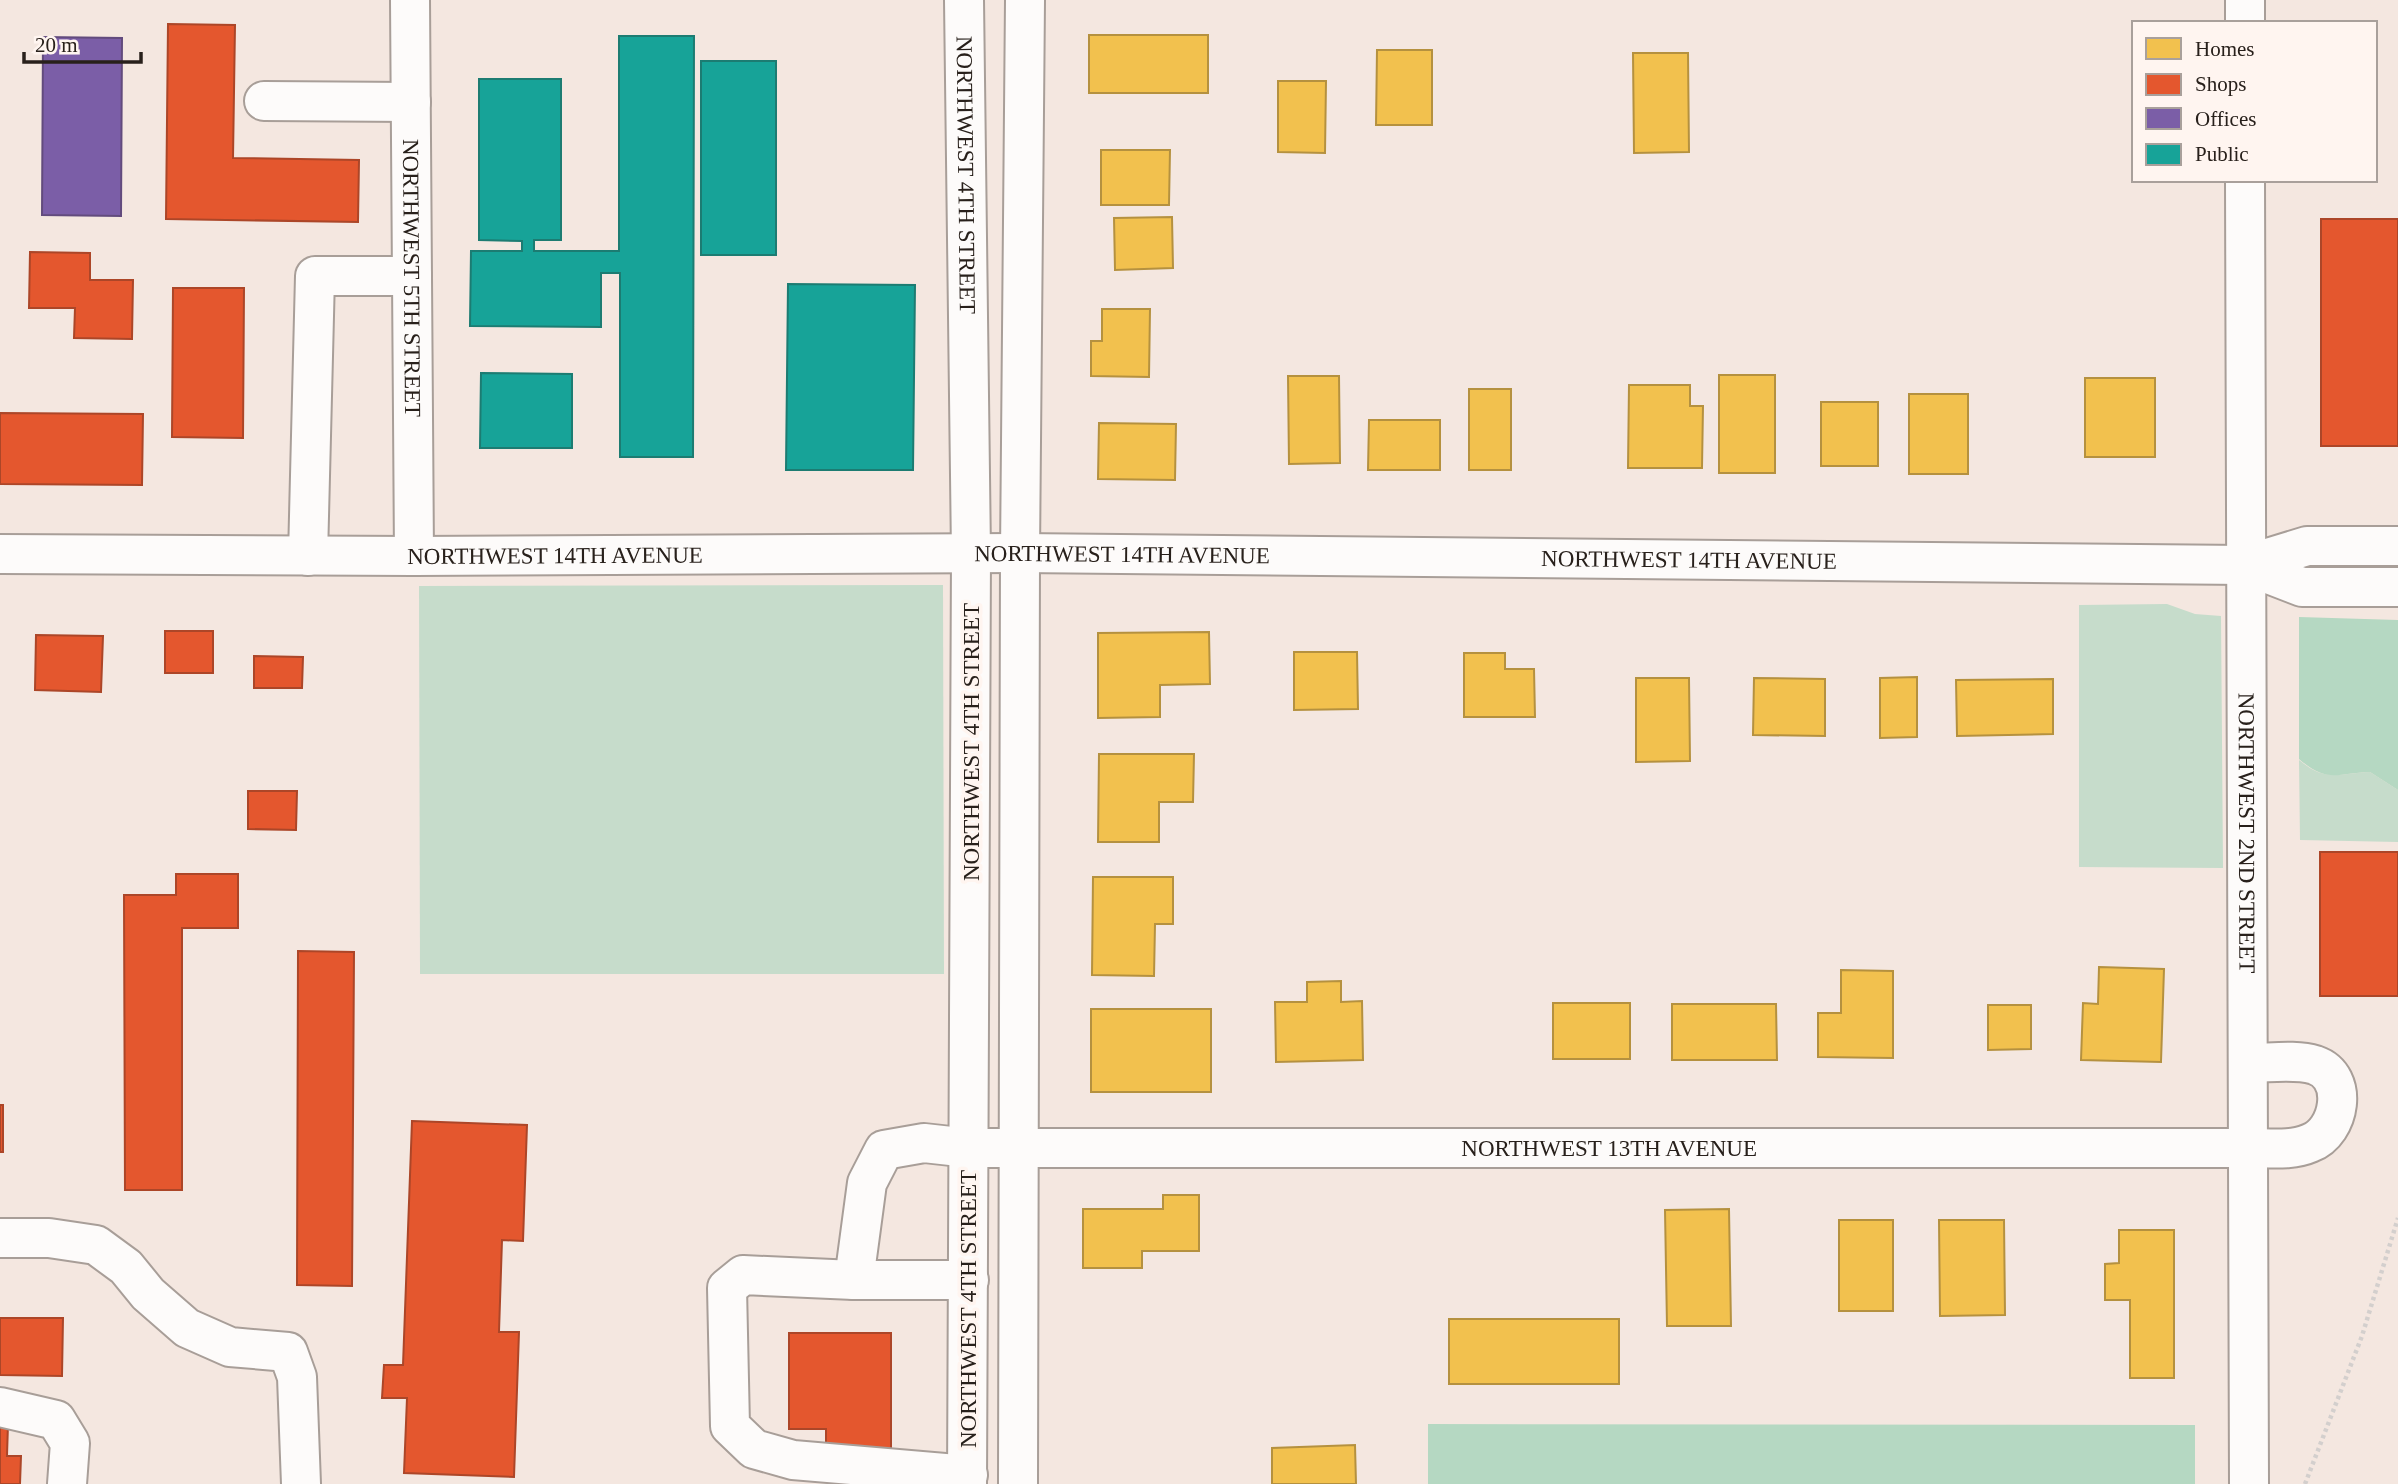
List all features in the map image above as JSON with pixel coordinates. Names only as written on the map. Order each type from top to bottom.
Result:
[{"type":"street","name":"NORTHWEST 5TH STREET","points":[[410,0],[414,556]]},
{"type":"street","name":"NORTHWEST 4TH STREET","points":[[964,0],[971,554],[967,1480]]},
{"type":"street","name":"NORTHWEST 4TH STREET","points":[[1017,1484],[1025,0]]},
{"type":"street","points":[[2245,0],[2245,21]]},
{"type":"street","points":[[264,101],[411,102]]},
{"type":"street","name":"NORTHWEST 2ND STREET","points":[[2245,182],[2245,565],[2250,1063],[2249,1484]]},
{"type":"street","points":[[308,556],[315,276],[412,276]]},
{"type":"street","name":"NORTHWEST 14TH AVENUE","points":[[0,554],[414,556],[1020,553],[2245,565],[2307,546],[2398,546]]},
{"type":"street","name":"NORTHWEST 14TH AVENUE","points":[[2245,565],[2302,587],[2398,587]]},
{"type":"street","name":"NORTHWEST 13TH AVENUE","points":[[855,1280],[867,1184],[884,1150],[924,1143],[969,1148],[2250,1149],[2292,1148],[2313,1143],[2329,1127],[2336,1106],[2338,1087],[2331,1074],[2318,1066],[2250,1063]]},
{"type":"street","points":[[0,1238],[50,1238],[96,1245],[126,1267],[148,1294],[187,1328],[230,1347],[288,1352],[296,1377],[301,1484]]},
{"type":"street","points":[[967,1480],[793,1461],[754,1450],[730,1426],[727,1288],[743,1275],[855,1280],[969,1280]]},
{"type":"street","points":[[0,1407],[56,1420],[70,1443],[67,1484]]},
{"type":"path","points":[[2305,1484],[2362,1336],[2398,1218]]},
{"type":"green space","points":[[943,585],[944,974],[420,974],[419,586]]},
{"type":"green space","points":[[2167,604],[2195,614],[2221,616],[2223,868],[2079,867],[2079,605]]},
{"type":"green space","points":[[2299,617],[2398,620],[2398,790],[2370,772],[2326,774],[2309,767],[2299,759]]},
{"type":"green space","points":[[2299,760],[2325,774],[2370,772],[2398,790],[2398,842],[2300,840]]},
{"type":"green space","points":[[1428,1424],[2195,1425],[2195,1484],[1428,1484]]},
{"type":"building: Homes","points":[[1089,35],[1208,35],[1208,93],[1089,93]]},
{"type":"building: Homes","points":[[1377,50],[1432,50],[1432,125],[1376,125]]},
{"type":"building: Homes","points":[[1633,53],[1688,53],[1689,152],[1634,153]]},
{"type":"building: Homes","points":[[1278,81],[1326,81],[1325,153],[1278,152]]},
{"type":"building: Homes","points":[[1101,150],[1170,150],[1169,205],[1101,205]]},
{"type":"building: Homes","points":[[1172,217],[1173,268],[1115,270],[1114,218]]},
{"type":"building: Homes","points":[[1102,309],[1150,309],[1149,377],[1091,376],[1091,341],[1102,341]]},
{"type":"building: Homes","points":[[1719,375],[1775,375],[1775,473],[1719,473]]},
{"type":"building: Homes","points":[[1288,376],[1339,376],[1340,463],[1289,464]]},
{"type":"building: Homes","points":[[2085,378],[2155,378],[2155,457],[2085,457]]},
{"type":"building: Homes","points":[[1629,385],[1690,385],[1690,406],[1703,406],[1702,468],[1628,468]]},
{"type":"building: Homes","points":[[1469,389],[1511,389],[1511,470],[1469,470]]},
{"type":"building: Homes","points":[[1909,394],[1968,394],[1968,474],[1909,474]]},
{"type":"building: Homes","points":[[1821,402],[1878,402],[1878,466],[1821,466]]},
{"type":"building: Homes","points":[[1369,420],[1440,420],[1440,470],[1368,470]]},
{"type":"building: Homes","points":[[1099,423],[1176,424],[1175,480],[1098,479]]},
{"type":"building: Homes","points":[[1209,632],[1210,684],[1160,685],[1160,717],[1098,718],[1098,633]]},
{"type":"building: Homes","points":[[1294,652],[1357,652],[1358,709],[1294,710]]},
{"type":"building: Homes","points":[[1464,653],[1505,653],[1505,669],[1534,669],[1535,717],[1464,717]]},
{"type":"building: Homes","points":[[1917,677],[1917,737],[1880,738],[1880,678]]},
{"type":"building: Homes","points":[[1636,678],[1689,678],[1690,761],[1636,762]]},
{"type":"building: Homes","points":[[1754,678],[1825,679],[1825,736],[1753,735]]},
{"type":"building: Homes","points":[[2053,679],[2053,734],[1957,736],[1956,680]]},
{"type":"building: Homes","points":[[1099,754],[1194,754],[1193,802],[1159,802],[1159,842],[1098,842]]},
{"type":"building: Homes","points":[[1093,877],[1173,877],[1173,924],[1155,924],[1154,976],[1092,975]]},
{"type":"building: Homes","points":[[2099,967],[2164,969],[2161,1062],[2081,1060],[2083,1003],[2098,1004]]},
{"type":"building: Homes","points":[[1841,970],[1893,971],[1893,1058],[1818,1057],[1818,1013],[1841,1013]]},
{"type":"building: Homes","points":[[1341,981],[1341,1002],[1362,1001],[1363,1060],[1276,1062],[1275,1002],[1307,1002],[1307,982]]},
{"type":"building: Homes","points":[[1553,1003],[1630,1003],[1630,1059],[1553,1059]]},
{"type":"building: Homes","points":[[1672,1004],[1776,1004],[1777,1060],[1672,1060]]},
{"type":"building: Homes","points":[[1988,1005],[2031,1005],[2031,1049],[1988,1050]]},
{"type":"building: Homes","points":[[1091,1009],[1211,1009],[1211,1092],[1091,1092]]},
{"type":"building: Homes","points":[[1163,1195],[1199,1195],[1199,1251],[1142,1251],[1142,1268],[1083,1268],[1083,1209],[1163,1209]]},
{"type":"building: Homes","points":[[1729,1209],[1731,1326],[1667,1326],[1665,1210]]},
{"type":"building: Homes","points":[[1839,1220],[1893,1220],[1893,1311],[1839,1311]]},
{"type":"building: Homes","points":[[1939,1220],[2004,1220],[2005,1315],[1940,1316]]},
{"type":"building: Homes","points":[[2119,1230],[2174,1230],[2174,1378],[2130,1378],[2130,1300],[2105,1300],[2105,1264],[2119,1263]]},
{"type":"building: Homes","points":[[1449,1319],[1619,1319],[1619,1384],[1449,1384]]},
{"type":"building: Homes","points":[[1355,1445],[1356,1484],[1272,1484],[1272,1448]]},
{"type":"building: Shops","points":[[168,24],[235,25],[233,158],[359,160],[358,222],[166,219]]},
{"type":"building: Shops","points":[[2321,219],[2398,219],[2398,446],[2321,446]]},
{"type":"building: Shops","points":[[30,252],[90,253],[90,280],[133,280],[132,339],[74,338],[75,308],[29,308]]},
{"type":"building: Shops","points":[[173,288],[244,288],[243,438],[172,437]]},
{"type":"building: Shops","points":[[0,413],[143,414],[142,485],[0,484]]},
{"type":"building: Shops","points":[[165,631],[213,631],[213,673],[165,673]]},
{"type":"building: Shops","points":[[36,635],[103,636],[101,692],[35,690]]},
{"type":"building: Shops","points":[[254,656],[303,657],[302,688],[254,688]]},
{"type":"building: Shops","points":[[248,791],[297,791],[296,830],[248,829]]},
{"type":"building: Shops","points":[[2320,852],[2398,852],[2398,996],[2320,996]]},
{"type":"building: Shops","points":[[176,874],[238,874],[238,928],[182,928],[182,1190],[125,1190],[124,895],[176,895]]},
{"type":"building: Shops","points":[[298,951],[354,952],[352,1286],[297,1285]]},
{"type":"building: Shops","points":[[0,1105],[3,1105],[3,1152],[0,1152]]},
{"type":"building: Shops","points":[[412,1121],[527,1125],[523,1241],[502,1240],[499,1332],[519,1332],[514,1477],[404,1473],[407,1398],[382,1398],[384,1365],[403,1365]]},
{"type":"building: Shops","points":[[0,1318],[63,1318],[62,1376],[0,1375]]},
{"type":"building: Shops","points":[[789,1333],[891,1333],[891,1459],[826,1459],[826,1429],[789,1429]]},
{"type":"building: Shops","points":[[0,1424],[8,1424],[7,1456],[21,1456],[20,1484],[0,1484]]},
{"type":"building: Offices","points":[[43,37],[122,38],[121,216],[42,215]]},
{"type":"building: Public","points":[[619,36],[694,36],[693,457],[620,457],[620,273],[601,273],[601,327],[470,326],[471,251],[522,251],[522,241],[479,240],[479,79],[561,79],[561,240],[534,240],[534,251],[619,251]]},
{"type":"building: Public","points":[[701,61],[776,61],[776,255],[701,255]]},
{"type":"building: Public","points":[[788,284],[915,285],[913,470],[786,470]]},
{"type":"building: Public","points":[[481,373],[572,374],[572,448],[480,448]]}]
